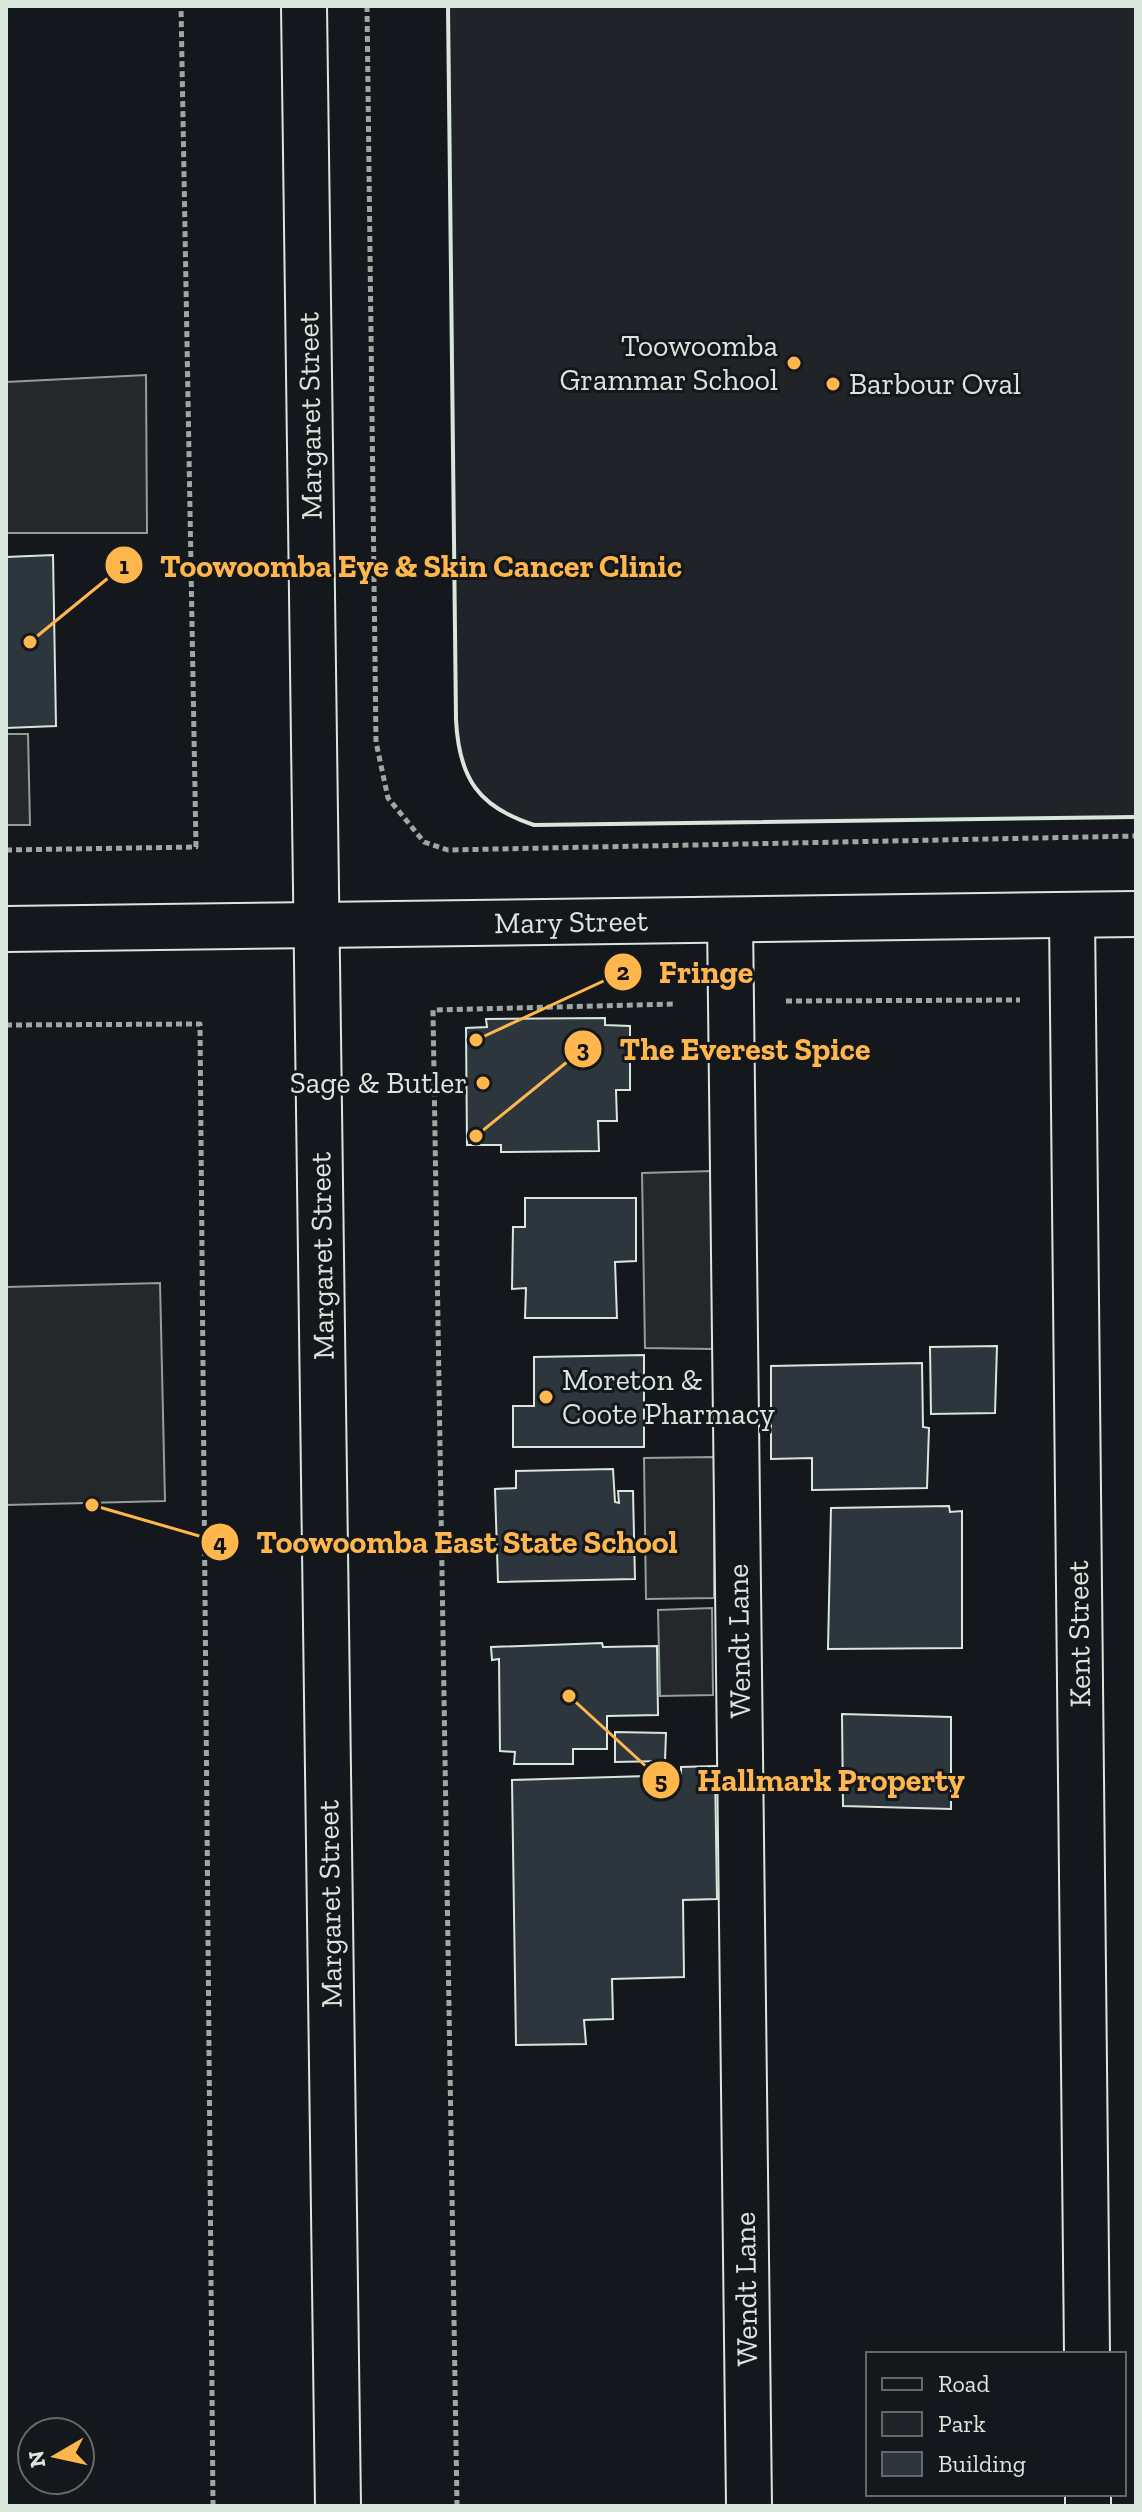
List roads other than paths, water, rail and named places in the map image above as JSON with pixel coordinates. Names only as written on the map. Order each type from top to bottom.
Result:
[{"type":"street","name":"Margaret Street","points":[[304,6],[338,2506]]},
{"type":"street","name":"Mary Street","points":[[6,929],[1136,914]]},
{"type":"street","name":"Kent Street","points":[[1072,915],[1087,2352]]},
{"type":"street","name":"Wendt Lane","points":[[730,920],[749,2506]]},
{"type":"place","name":"Toowoomba Grammar School","points":[[794,363]]},
{"type":"place","name":"Barbour Oval","points":[[833,384]]},
{"type":"place","name":"Toowoomba Eye & Skin Cancer Clinic","points":[[30,642]]},
{"type":"place","name":"Fringe","points":[[476,1040]]},
{"type":"place","name":"Sage & Butler","points":[[483,1083]]},
{"type":"place","name":"The Everest Spice","points":[[476,1136]]},
{"type":"place","name":"Moreton & Coote Pharmacy","points":[[546,1397]]},
{"type":"place","name":"Toowoomba East State School","points":[[92,1505]]},
{"type":"place","name":"Hallmark Property","points":[[569,1696]]}]
